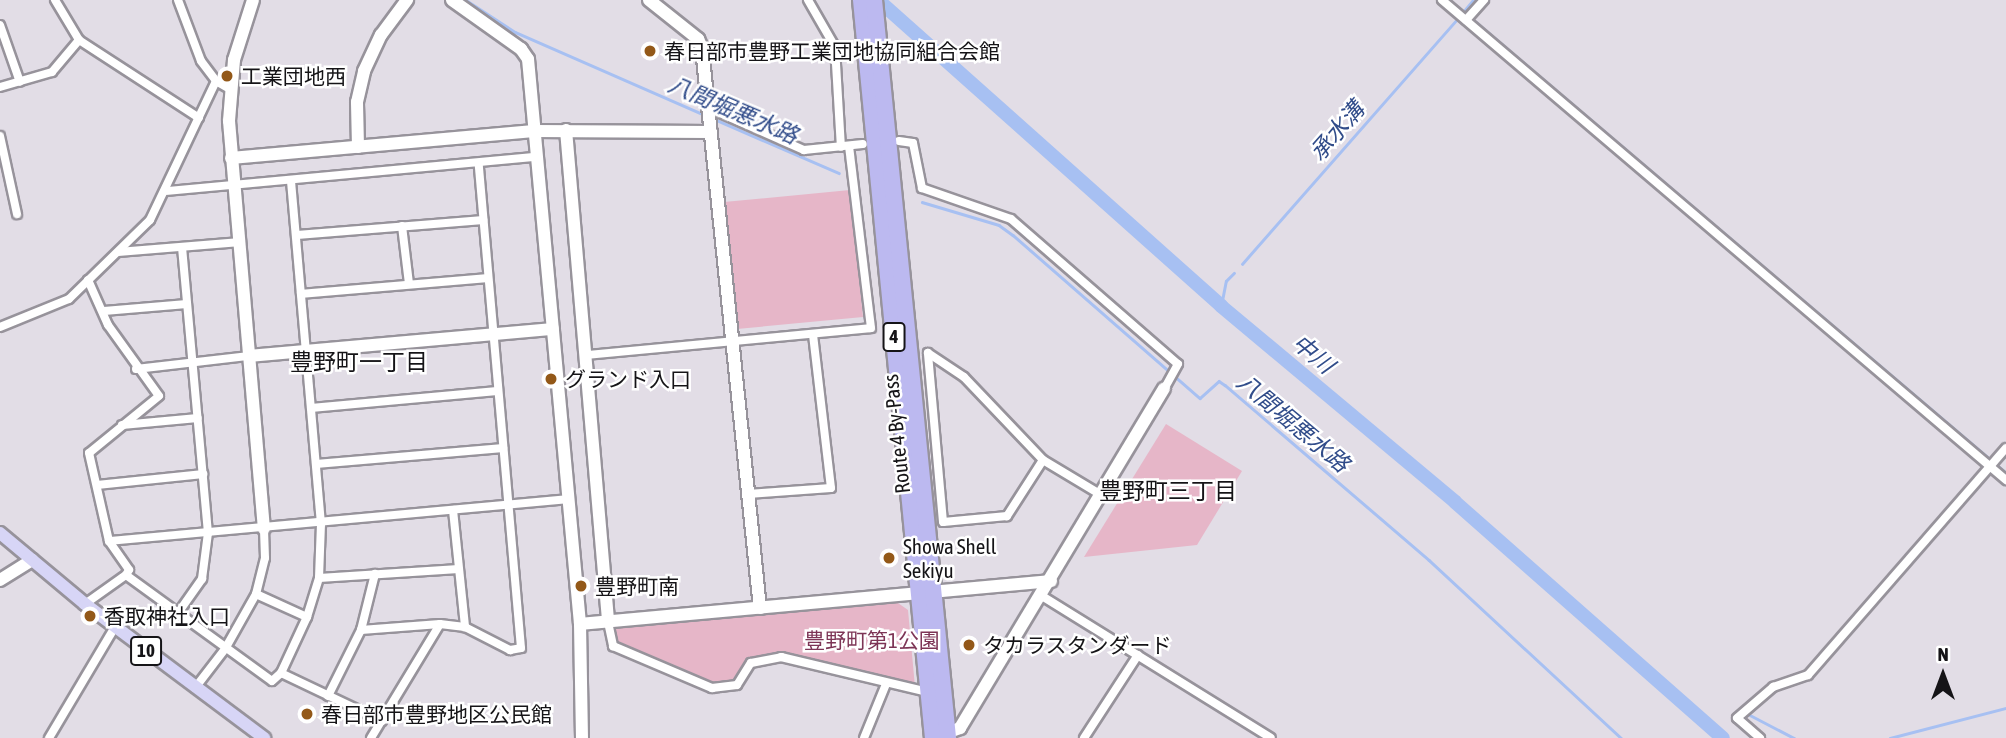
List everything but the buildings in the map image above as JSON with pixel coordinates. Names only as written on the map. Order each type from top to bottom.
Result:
[{"type":"highway","name":"Route 4 By-Pass","points":[[861,0],[943,736]]},
{"type":"highway","name":"Route 4 By-Pass","points":[[874,0],[926,593],[928,692],[943,736]]},
{"type":"main road","name":"10","points":[[0,533],[85,604],[264,738]]},
{"type":"street","points":[[55,0],[79,40],[198,118]]},
{"type":"street","points":[[178,0],[188,35],[216,80],[230,89]]},
{"type":"street","points":[[195,688],[225,649],[256,594],[265,558],[231,158],[230,89],[234,60],[253,0]]},
{"type":"street","points":[[358,147],[357,102],[364,71],[381,35],[407,0]]},
{"type":"street","points":[[452,0],[526,54],[580,624],[582,738]]},
{"type":"street","points":[[649,0],[701,43],[760,608]]},
{"type":"street","points":[[587,355],[871,328],[845,147],[835,47],[808,0]]},
{"type":"street","points":[[1442,0],[2006,480]]},
{"type":"street","points":[[1466,20],[1484,0]]},
{"type":"street","points":[[0,25],[20,82]]},
{"type":"street","points":[[0,87],[52,72],[79,40]]},
{"type":"street","points":[[2,324],[69,299],[150,220],[167,191],[174,165],[216,80]]},
{"type":"street","points":[[231,158],[534,131],[710,119],[804,150],[863,144]]},
{"type":"street","points":[[566,130],[608,622],[613,646],[712,688],[737,685],[751,663],[781,657],[928,692]]},
{"type":"street","points":[[0,136],[17,214]]},
{"type":"street","points":[[899,141],[913,143],[922,188],[1011,219],[1178,364],[1103,496],[960,728],[943,736]]},
{"type":"street","points":[[167,191],[537,157]]},
{"type":"street","points":[[361,630],[440,624],[465,627],[510,650],[522,648],[487,278],[479,164]]},
{"type":"street","points":[[126,575],[272,681],[281,673],[307,617],[318,578],[321,524],[291,180]]},
{"type":"street","points":[[297,235],[483,220]]},
{"type":"street","points":[[402,226],[409,284]]},
{"type":"street","points":[[118,252],[240,242]]},
{"type":"street","points":[[178,613],[202,579],[208,533],[182,247]]},
{"type":"street","points":[[301,294],[487,278]]},
{"type":"street","points":[[85,604],[126,575],[129,570],[109,541],[89,453],[159,396],[136,369],[108,325],[88,280]]},
{"type":"street","points":[[104,311],[187,304]]},
{"type":"street","points":[[136,369],[249,356],[552,329]]},
{"type":"street","points":[[748,494],[831,488],[813,334]]},
{"type":"street","points":[[1043,460],[1007,516],[943,522],[928,353],[964,377],[1043,460],[1103,496]]},
{"type":"street","points":[[311,408],[498,391]]},
{"type":"street","points":[[122,425],[198,418]]},
{"type":"street","points":[[316,464],[503,448]]},
{"type":"street","points":[[1760,738],[1737,718],[1773,687],[1808,675],[2006,448]]},
{"type":"street","points":[[97,485],[203,474]]},
{"type":"street","points":[[109,541],[321,524],[568,499]]},
{"type":"street","points":[[453,510],[465,627]]},
{"type":"street","points":[[0,580],[32,561]]},
{"type":"street","points":[[318,578],[459,569]]},
{"type":"street","points":[[328,696],[361,630],[375,574]]},
{"type":"street","points":[[580,624],[1051,581]]},
{"type":"street","points":[[256,594],[307,617]]},
{"type":"street","points":[[1042,596],[1272,738]]},
{"type":"street","points":[[371,738],[440,624]]},
{"type":"street","points":[[48,738],[115,627]]},
{"type":"street","points":[[1084,738],[1138,655]]},
{"type":"street","points":[[281,673],[382,721]]},
{"type":"street","points":[[864,738],[886,684]]},
{"type":"green space","points":[[850,190],[863,317],[737,329],[724,202]]},
{"type":"green space","points":[[1166,424],[1242,471],[1197,545],[1084,557]]},
{"type":"green space","name":"豊野町第1公園","points":[[898,603],[908,610],[915,687],[780,652],[749,659],[733,683],[701,681],[615,642],[611,627]]},
{"type":"waterway","name":"八間堀悪水路","points":[[466,0],[515,32],[705,115]]},
{"type":"waterway","name":"中川","points":[[878,0],[1221,306],[1455,502],[1723,738]]},
{"type":"waterway","name":"承水溝","points":[[1463,12],[1473,0]]},
{"type":"waterway","name":"承水溝","points":[[1242,264],[1456,20]]},
{"type":"waterway","points":[[1476,22],[1991,460]]},
{"type":"waterway","name":"八間堀悪水路","points":[[714,119],[839,173]]},
{"type":"waterway","name":"八間堀悪水路","points":[[922,202],[999,225],[1200,398],[1219,381],[1225,385],[1429,560],[1621,738]]},
{"type":"waterway","name":"承水溝","points":[[1221,306],[1226,281],[1234,273]]},
{"type":"waterway","points":[[1996,464],[2006,473]]},
{"type":"waterway","points":[[1890,738],[2006,708]]},
{"type":"waterway","points":[[1750,715],[1794,738]]},
{"type":"place","name":"春日部市豊野工業団地協同組合会館","points":[[650,51]]},
{"type":"place","name":"工業団地西","points":[[227,76]]},
{"type":"place","name":"グランド入口","points":[[551,379]]},
{"type":"place","name":"Showa Shell Sekiyu","points":[[889,558]]},
{"type":"place","name":"豊野町南","points":[[581,586]]},
{"type":"place","name":"香取神社入口","points":[[90,616]]},
{"type":"place","name":"タカラスタンダード","points":[[969,645]]},
{"type":"place","name":"春日部市豊野地区公民館","points":[[307,714]]},
{"type":"district","name":"豊野町一丁目","points":[[359,362]]},
{"type":"district","name":"豊野町三丁目","points":[[1168,491]]}]
